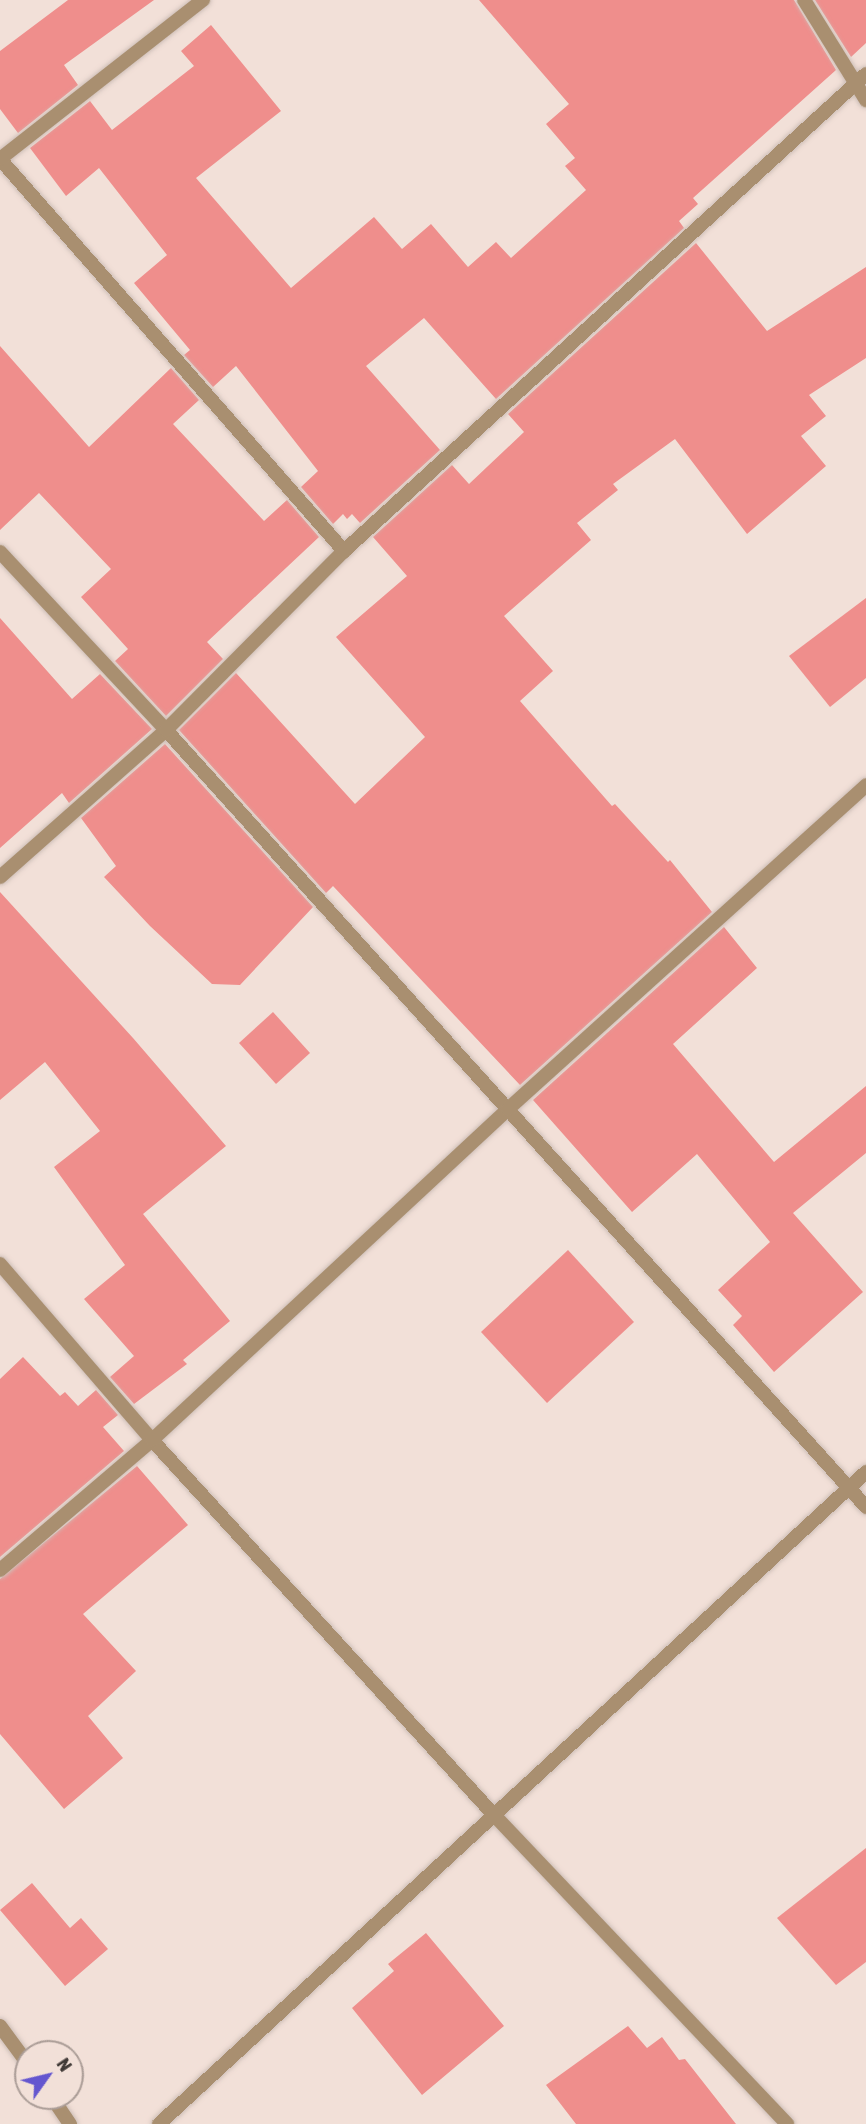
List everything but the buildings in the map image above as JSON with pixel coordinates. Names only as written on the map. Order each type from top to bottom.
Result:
[{"type":"street","points":[[203,0],[0,159],[344,551]]},
{"type":"street","points":[[804,0],[861,79],[866,100]]},
{"type":"street","points":[[0,877],[166,730],[344,551],[861,79]]},
{"type":"street","points":[[0,552],[166,730],[866,1507]]},
{"type":"street","points":[[0,1570],[152,1440],[508,1109],[866,785]]},
{"type":"street","points":[[0,1264],[152,1440],[494,1815],[787,2124]]},
{"type":"street","points":[[159,2124],[866,1472]]},
{"type":"street","points":[[0,2026],[14,2045]]}]
